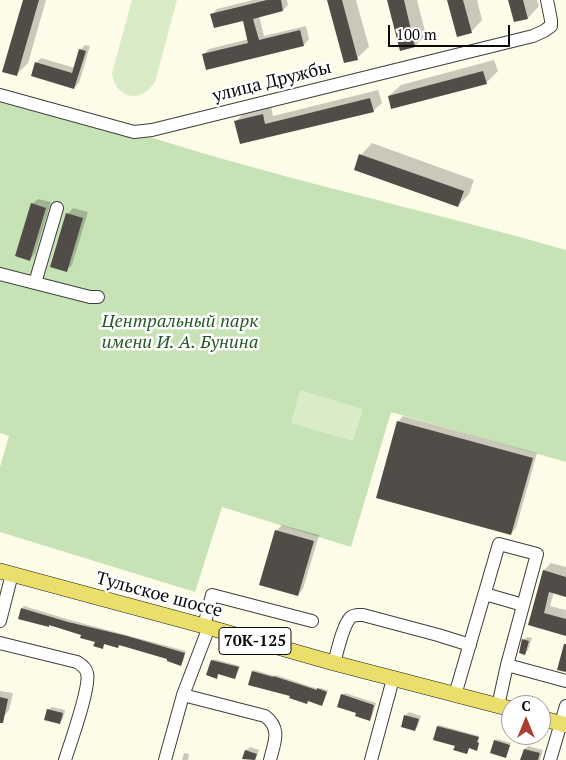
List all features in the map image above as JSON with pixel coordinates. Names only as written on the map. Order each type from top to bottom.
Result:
[{"type":"main road","name":"Тульское шоссе","points":[[6,572],[334,664],[501,707]]},
{"type":"main road","points":[[551,721],[564,724]]},
{"type":"street","name":"улица Дружбы","points":[[0,95],[134,132],[152,130],[533,36],[551,26],[546,0]]},
{"type":"street","points":[[35,283],[57,208]]},
{"type":"street","points":[[0,274],[90,297],[98,297]]},
{"type":"street","points":[[455,695],[499,544],[537,554],[507,665],[505,695]]},
{"type":"street","points":[[0,621],[6,572]]},
{"type":"street","points":[[485,594],[524,605]]},
{"type":"street","points":[[165,760],[183,695],[206,627],[212,595],[312,621]]},
{"type":"street","points":[[334,664],[346,626],[350,618],[356,615],[363,615],[420,630],[470,645]]},
{"type":"street","points":[[0,644],[77,662],[87,672],[87,687],[65,760]]},
{"type":"street","points":[[507,665],[566,681]]},
{"type":"street","points":[[371,760],[393,679]]},
{"type":"street","points":[[183,695],[266,716],[272,721],[276,732],[270,760]]},
{"type":"street","points":[[550,760],[564,724],[566,706]]},
{"type":"green space","points":[[132,0],[177,0],[155,82],[143,94],[136,96],[129,96],[123,93],[114,82],[112,73]]},
{"type":"green space","name":"Центральный парк имени И. А. Бунина","points":[[0,98],[63,113],[252,167],[566,250],[566,462],[391,412],[351,547],[222,507],[195,592],[0,532],[0,467],[9,436],[0,433]]},
{"type":"green space","points":[[300,390],[363,409],[353,441],[291,423]]},
{"type":"building","points":[[23,0],[39,0],[17,76],[2,72]]},
{"type":"building","points":[[267,0],[281,0],[283,11],[253,19],[259,40],[300,30],[304,46],[206,70],[202,54],[248,43],[243,21],[214,28],[210,14]]},
{"type":"building","points":[[327,0],[342,0],[358,60],[344,63]]},
{"type":"building","points":[[387,0],[404,0],[415,47],[400,51]]},
{"type":"building","points":[[447,0],[463,0],[472,33],[457,37]]},
{"type":"building","points":[[508,0],[523,0],[528,19],[514,22]]},
{"type":"building","points":[[79,49],[86,51],[74,89],[31,76],[35,62],[72,73]]},
{"type":"building","points":[[483,71],[487,84],[391,109],[388,96]]},
{"type":"building","points":[[370,98],[374,112],[240,144],[234,121],[263,114],[265,124]]},
{"type":"building","points":[[359,154],[464,191],[458,207],[354,170]]},
{"type":"building","points":[[31,203],[46,208],[30,261],[15,256]]},
{"type":"building","points":[[66,213],[83,218],[67,272],[50,267]]},
{"type":"building","points":[[397,421],[533,458],[511,535],[376,498]]},
{"type":"building","points":[[275,530],[314,541],[298,596],[259,585]]},
{"type":"building","points":[[543,570],[566,577],[566,597],[549,592],[544,613],[566,619],[566,636],[528,625]]},
{"type":"building","points":[[21,608],[185,653],[181,666],[167,661],[167,659],[119,645],[118,648],[104,644],[103,649],[93,646],[95,642],[80,638],[81,635],[49,625],[49,627],[18,619]]},
{"type":"building","points":[[522,639],[529,641],[525,655],[519,653]]},
{"type":"building","points":[[564,644],[566,644],[566,672],[557,670]]},
{"type":"building","points":[[211,660],[239,667],[235,679],[218,674],[217,679],[206,675]]},
{"type":"building","points":[[252,671],[327,692],[322,706],[308,701],[307,704],[289,698],[290,696],[248,685]]},
{"type":"building","points":[[341,694],[374,705],[370,721],[355,716],[356,713],[337,707]]},
{"type":"building","points":[[0,697],[8,699],[3,723],[0,723]]},
{"type":"building","points":[[47,709],[63,713],[60,724],[44,720]]},
{"type":"building","points":[[404,715],[419,719],[415,731],[401,727]]},
{"type":"building","points":[[437,726],[479,737],[477,751],[469,748],[467,754],[453,750],[455,746],[433,740]]},
{"type":"building","points":[[494,740],[501,742],[501,745],[510,745],[506,758],[490,753]]},
{"type":"building","points":[[524,749],[540,753],[538,760],[520,760]]},
{"type":"building","points":[[245,750],[257,754],[255,760],[242,759]]}]
